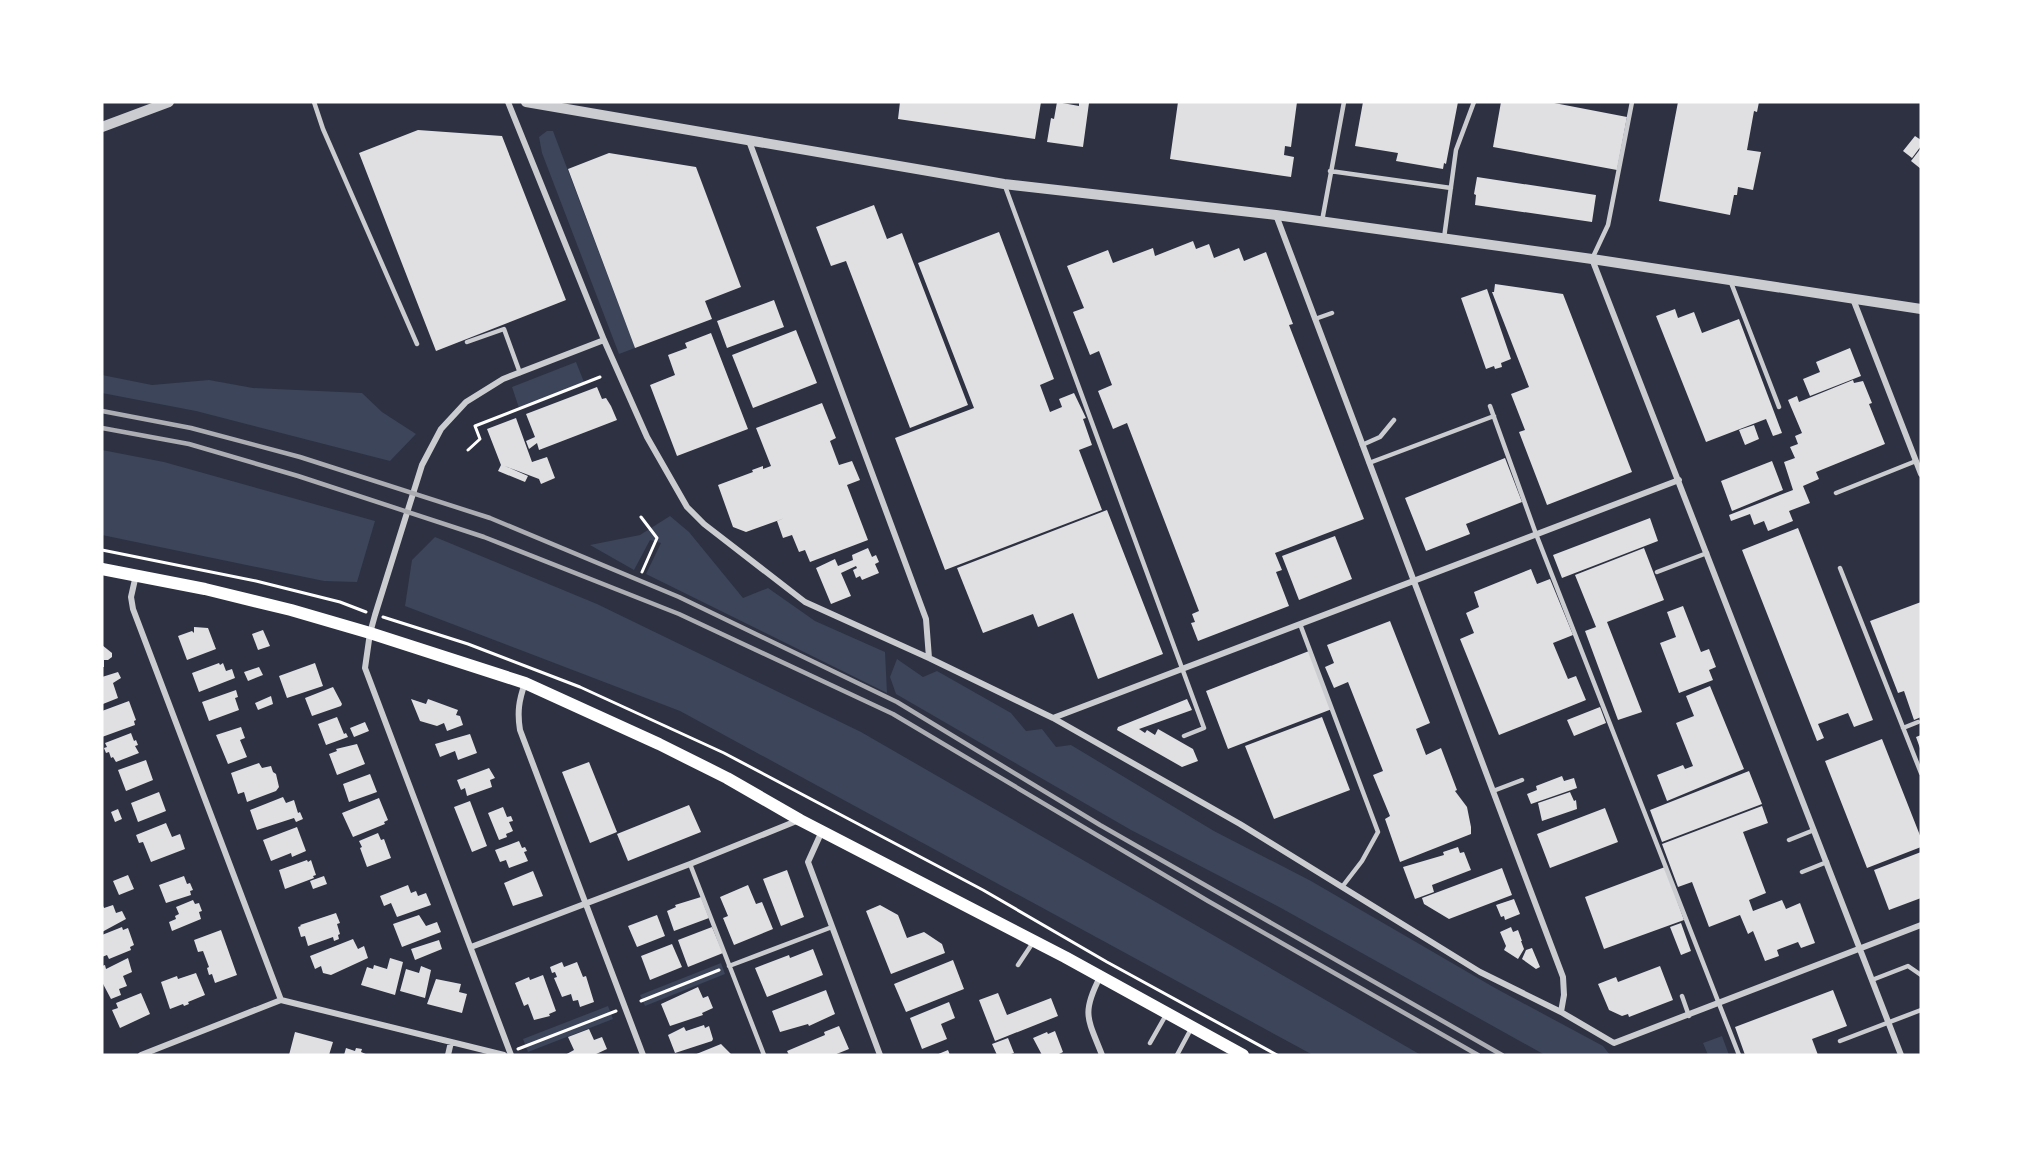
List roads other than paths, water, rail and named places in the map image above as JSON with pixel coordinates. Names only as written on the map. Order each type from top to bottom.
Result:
[{"type":"main road","points":[[102,569],[205,589],[370,633],[525,683],[659,744],[727,778],[800,820],[1100,976],[1243,1055]]},
{"type":"street","points":[[102,127],[169,102]]},
{"type":"street","points":[[508,102],[604,340],[647,437],[687,507],[704,524],[805,602],[929,658],[1053,718],[1240,824],[1480,972],[1561,1011],[1614,1043],[1921,925]]},
{"type":"street","points":[[526,102],[1005,184],[1276,214],[1921,309]]},
{"type":"street","points":[[749,141],[926,619],[929,658]]},
{"type":"street","points":[[1276,214],[1563,977],[1564,994],[1561,1011]]},
{"type":"street","points":[[1592,259],[1901,1055]]},
{"type":"street","points":[[1852,298],[1921,474]]},
{"type":"street","points":[[511,1055],[365,668],[370,633],[422,465],[441,429],[466,402],[503,379],[604,340]]},
{"type":"street","points":[[1053,718],[1679,480]]},
{"type":"street","points":[[136,575],[131,597],[133,609],[281,1000]]},
{"type":"street","points":[[525,683],[517,715],[520,730],[587,903],[642,1055]]},
{"type":"street","points":[[471,947],[800,820]]},
{"type":"street","points":[[822,831],[808,862],[880,1055]]},
{"type":"street","points":[[1100,976],[1089,998],[1088,1017],[1102,1055]]},
{"type":"street","points":[[141,1055],[281,1000],[504,1055]]},
{"type":"street","points":[[448,1055],[452,1042]]},
{"type":"lane","points":[[314,102],[336,161],[417,344]]},
{"type":"lane","points":[[1322,221],[1344,102]]},
{"type":"lane","points":[[1444,238],[1456,150],[1474,102]]},
{"type":"lane","points":[[1592,259],[1608,225],[1632,102]]},
{"type":"lane","points":[[1330,171],[1451,188]]},
{"type":"lane","points":[[1005,184],[1204,728],[1184,736]]},
{"type":"lane","points":[[1730,280],[1779,407]]},
{"type":"lane","points":[[1315,319],[1332,313]]},
{"type":"lane","points":[[466,342],[504,329],[520,373]]},
{"type":"lane","points":[[1490,406],[1536,534],[1739,1055]]},
{"type":"lane","points":[[1369,463],[1494,416]]},
{"type":"lane","points":[[1362,445],[1380,437],[1394,420]]},
{"type":"lane","points":[[1836,493],[1916,461]]},
{"type":"lane","points":[[1657,572],[1707,553]]},
{"type":"lane","points":[[1840,568],[1921,773]]},
{"type":"lane","points":[[1300,624],[1378,831],[1362,861],[1342,887]]},
{"type":"lane","points":[[1903,728],[1918,722]]},
{"type":"lane","points":[[1493,791],[1522,780]]},
{"type":"lane","points":[[1789,840],[1814,830]]},
{"type":"lane","points":[[1802,872],[1827,862]]},
{"type":"lane","points":[[690,864],[764,1055]]},
{"type":"lane","points":[[729,966],[832,927]]},
{"type":"lane","points":[[1018,965],[1034,941]]},
{"type":"lane","points":[[1872,980],[1908,966],[1921,975]]},
{"type":"lane","points":[[1682,996],[1689,1016]]},
{"type":"lane","points":[[1840,1041],[1921,1010]]},
{"type":"lane","points":[[1150,1043],[1167,1013]]},
{"type":"lane","points":[[1177,1055],[1192,1027]]},
{"type":"railway","points":[[102,411],[191,428],[300,457],[490,518],[679,597],[897,702],[1100,825],[1502,1055]]},
{"type":"railway","points":[[102,428],[189,444],[298,476],[484,537],[679,614],[893,714],[1208,901],[1478,1055]]}]
